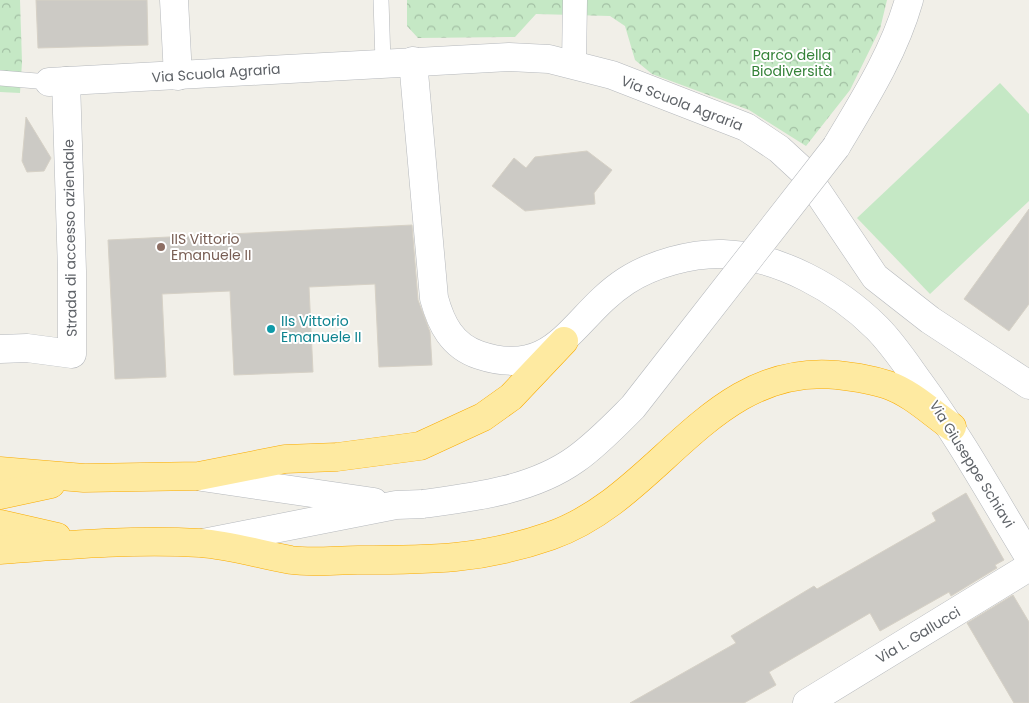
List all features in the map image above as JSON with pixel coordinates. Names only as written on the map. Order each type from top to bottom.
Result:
[{"type":"highway","points":[[0,471],[84,478],[199,476],[284,459],[337,457],[420,446],[483,417],[511,397],[564,341]]},
{"type":"highway","points":[[0,550],[88,543],[202,543],[294,560],[434,560],[479,556],[554,535],[616,500],[643,478],[708,417],[730,401],[757,386],[790,377],[821,374],[858,377],[889,386],[952,427]]},
{"type":"highway","points":[[0,495],[84,478]]},
{"type":"highway","points":[[0,524],[88,543]]},
{"type":"street","points":[[174,0],[178,76]]},
{"type":"street","points":[[574,64],[575,0]]},
{"type":"street","points":[[202,543],[396,505],[423,504],[474,497],[508,489],[544,476],[575,460],[605,436],[633,407],[836,147],[886,61],[902,24],[909,0]]},
{"type":"street","name":"Via Scuola Agraria","points":[[57,81],[178,76],[382,62],[509,57],[549,59],[612,75],[746,127],[779,149],[805,174],[875,277],[930,320],[1029,385]]},
{"type":"street","name":"Via Giuseppe Schiavi","points":[[413,61],[434,298],[439,316],[447,332],[459,344],[474,354],[508,362],[536,357],[564,341],[601,299],[628,280],[656,267],[691,258],[722,254],[748,257],[783,267],[807,277],[832,292],[877,328],[952,427],[1029,557]]},
{"type":"street","name":"Strada di accesso aziendale","points":[[0,349],[27,348],[72,354],[72,271],[57,81]]},
{"type":"street","points":[[199,476],[396,505]]},
{"type":"street","name":"Via L. Gallucci","points":[[807,703],[1029,567]]},
{"type":"lane","points":[[381,0],[382,62]]},
{"type":"lane","points":[[0,78],[57,81]]},
{"type":"green space","points":[[0,0],[20,0],[22,62],[20,93],[0,92]]},
{"type":"green space","name":"Parco della Biodiversità","points":[[407,0],[887,0],[880,29],[850,90],[806,146],[749,110],[652,74],[635,60],[625,26],[610,16],[536,14],[515,37],[418,38],[407,26]]},
{"type":"green space","points":[[1000,83],[1029,114],[1029,201],[930,294],[857,218]]},
{"type":"building","points":[[36,0],[147,0],[148,45],[38,48]]},
{"type":"building","points":[[26,117],[51,158],[44,171],[27,172],[22,161]]},
{"type":"building","points":[[587,151],[612,170],[594,193],[595,204],[525,211],[492,186],[514,158],[526,168],[535,157]]},
{"type":"building","points":[[1029,209],[1029,304],[1009,331],[964,299]]},
{"type":"building","name":"IIs Vittorio Emanuele II","points":[[412,225],[418,300],[430,332],[432,365],[379,367],[375,284],[309,287],[313,372],[234,375],[230,291],[162,294],[166,377],[115,379],[108,240]]},
{"type":"building","points":[[966,493],[1004,560],[995,565],[997,568],[951,596],[949,592],[880,631],[870,613],[769,672],[776,685],[744,703],[630,703],[736,643],[731,636],[814,586],[817,589],[936,521],[932,513]]},
{"type":"building","points":[[1013,595],[1029,622],[1029,703],[1014,703],[967,623]]},
{"type":"place","name":"IIS Vittorio Emanuele II","points":[[161,247]]},
{"type":"place","name":"IIs Vittorio Emanuele II","points":[[271,329]]}]
